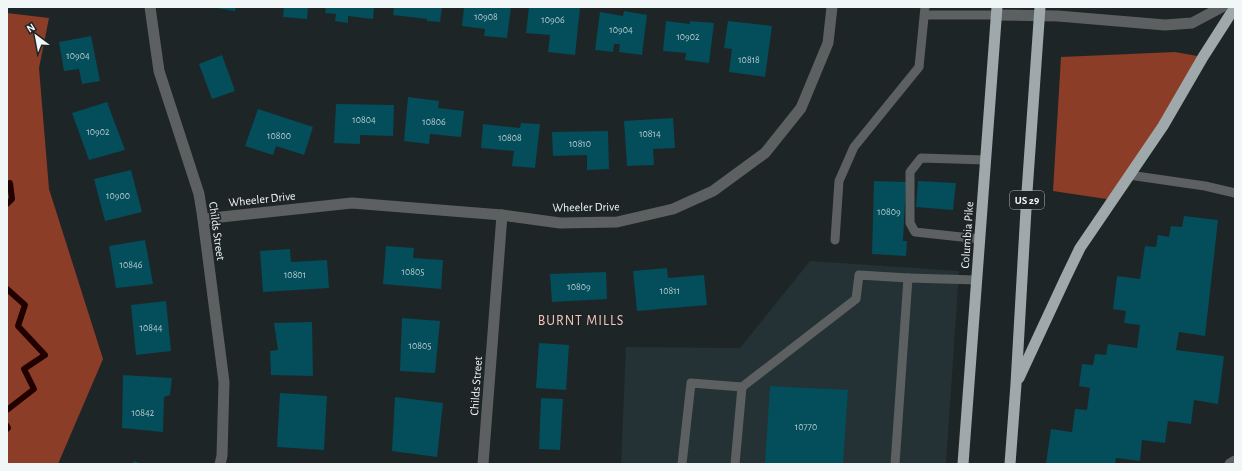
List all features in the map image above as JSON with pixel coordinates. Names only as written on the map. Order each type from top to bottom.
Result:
[{"type":"highway","points":[[1016,384],[1080,248],[1162,126],[1235,7]]},
{"type":"highway","name":"Columbia Pike","points":[[963,464],[997,11]]},
{"type":"highway","name":"US 29","points":[[1010,464],[1040,12]]},
{"type":"street","name":"Childs Street","points":[[150,7],[159,71],[199,194],[203,219],[224,382],[222,456],[220,464]]},
{"type":"street","name":"Wheeler Drive","points":[[203,219],[352,203],[502,215],[560,223],[617,222],[673,209],[713,191],[765,153],[801,108],[828,43],[832,7]]},
{"type":"street","points":[[997,11],[1040,12],[1058,16],[1165,25],[1192,23],[1222,7]]},
{"type":"street","name":"Childs Street","points":[[483,464],[502,215]]},
{"type":"street","points":[[1230,464],[1235,461]]},
{"type":"lane","points":[[834,240],[839,181],[854,147],[919,67],[925,11],[997,11]]},
{"type":"lane","points":[[980,240],[915,232],[910,223],[910,172],[921,158],[986,160]]},
{"type":"lane","points":[[1129,175],[1205,186],[1235,194]]},
{"type":"lane","points":[[682,464],[691,383],[742,387],[856,299],[859,275],[977,280]]},
{"type":"lane","points":[[895,464],[908,278]]},
{"type":"lane","points":[[735,464],[742,387]]},
{"type":"shaded area","points":[[7,13],[49,18],[39,68],[49,189],[103,359],[58,464],[7,464]]},
{"type":"shaded area","points":[[1175,52],[1203,57],[1113,200],[1053,191],[1061,57]]},
{"type":"shaded area","points":[[810,261],[959,271],[946,464],[621,464],[626,347],[740,348]]},
{"type":"building","points":[[210,7],[236,7],[235,11]]},
{"type":"building","points":[[284,7],[308,7],[307,19],[283,17]]},
{"type":"building","points":[[326,7],[374,7],[373,19],[348,16],[348,23],[335,21],[336,14],[325,13]]},
{"type":"building","points":[[394,7],[442,7],[440,22],[393,15]]},
{"type":"building","points":[[464,7],[511,7],[507,38],[484,36],[485,29],[462,26]]},
{"type":"building","points":[[529,7],[580,8],[575,55],[548,52],[550,35],[526,33]]},
{"type":"building","points":[[624,11],[647,15],[642,55],[619,52],[620,44],[614,44],[613,52],[595,50],[600,12],[623,16]]},
{"type":"building","points":[[666,21],[690,24],[690,21],[714,23],[709,63],[685,60],[686,53],[663,51]]},
{"type":"building","points":[[728,21],[772,26],[765,77],[729,72],[732,49],[724,48]]},
{"type":"building","points":[[91,36],[100,81],[82,84],[79,69],[64,71],[59,42]]},
{"type":"building","points":[[222,55],[235,91],[212,99],[199,64]]},
{"type":"building","points":[[408,97],[439,101],[438,108],[464,111],[461,137],[430,134],[429,144],[404,141]]},
{"type":"building","points":[[107,102],[125,150],[89,160],[72,113]]},
{"type":"building","points":[[336,104],[394,105],[393,136],[360,135],[360,144],[334,143]]},
{"type":"building","points":[[258,109],[313,127],[304,155],[276,146],[273,155],[245,146]]},
{"type":"building","points":[[673,118],[675,148],[653,149],[654,165],[627,166],[624,121]]},
{"type":"building","points":[[521,123],[540,124],[535,168],[512,166],[514,151],[481,148],[483,124],[520,128]]},
{"type":"building","points":[[608,131],[609,169],[587,170],[587,155],[553,156],[552,132]]},
{"type":"building","points":[[131,170],[142,212],[105,221],[94,179]]},
{"type":"building","points":[[874,181],[906,182],[903,241],[907,241],[906,256],[872,254]]},
{"type":"building","points":[[918,181],[956,183],[953,210],[916,207]]},
{"type":"building","points":[[1184,216],[1218,220],[1205,336],[1179,332],[1176,350],[1224,356],[1218,404],[1194,400],[1191,424],[1168,421],[1165,443],[1142,440],[1140,461],[1116,458],[1115,464],[1046,464],[1051,429],[1072,432],[1075,409],[1087,410],[1090,388],[1079,386],[1082,364],[1093,365],[1095,354],[1106,355],[1108,344],[1137,348],[1140,325],[1124,323],[1126,311],[1113,309],[1117,276],[1140,279],[1145,246],[1156,247],[1158,235],[1169,237],[1171,226],[1182,227]]},
{"type":"building","points":[[145,240],[153,284],[116,288],[109,246]]},
{"type":"building","points":[[386,246],[414,248],[413,258],[443,260],[441,289],[383,284]]},
{"type":"building","points":[[290,249],[291,262],[327,260],[329,288],[263,292],[260,251]]},
{"type":"building","points":[[667,268],[668,278],[704,275],[707,305],[637,311],[633,271]]},
{"type":"building","points":[[606,272],[607,299],[552,302],[550,274]]},
{"type":"building","points":[[166,301],[171,351],[136,355],[131,305]]},
{"type":"building","points":[[402,318],[440,321],[435,373],[400,371]]},
{"type":"building","points":[[312,322],[313,376],[271,375],[270,351],[278,350],[274,323]]},
{"type":"building","points":[[539,343],[569,345],[566,390],[536,388]]},
{"type":"building","points":[[123,375],[172,378],[170,395],[164,397],[163,432],[122,428]]},
{"type":"building","points":[[770,386],[848,390],[843,464],[765,464]]},
{"type":"building","points":[[280,393],[327,396],[324,450],[277,447]]},
{"type":"building","points":[[395,397],[443,403],[437,457],[392,451]]},
{"type":"building","points":[[541,398],[563,399],[560,450],[539,449]]},
{"type":"building","points":[[134,461],[142,464],[133,464]]},
{"type":"waterway","points":[[7,204],[12,199],[10,183]]},
{"type":"waterway","points":[[7,289],[25,305],[18,326],[45,355],[24,369],[34,389],[7,410]]},
{"type":"district","name":"BURNT MILLS","points":[[581,321]]}]
